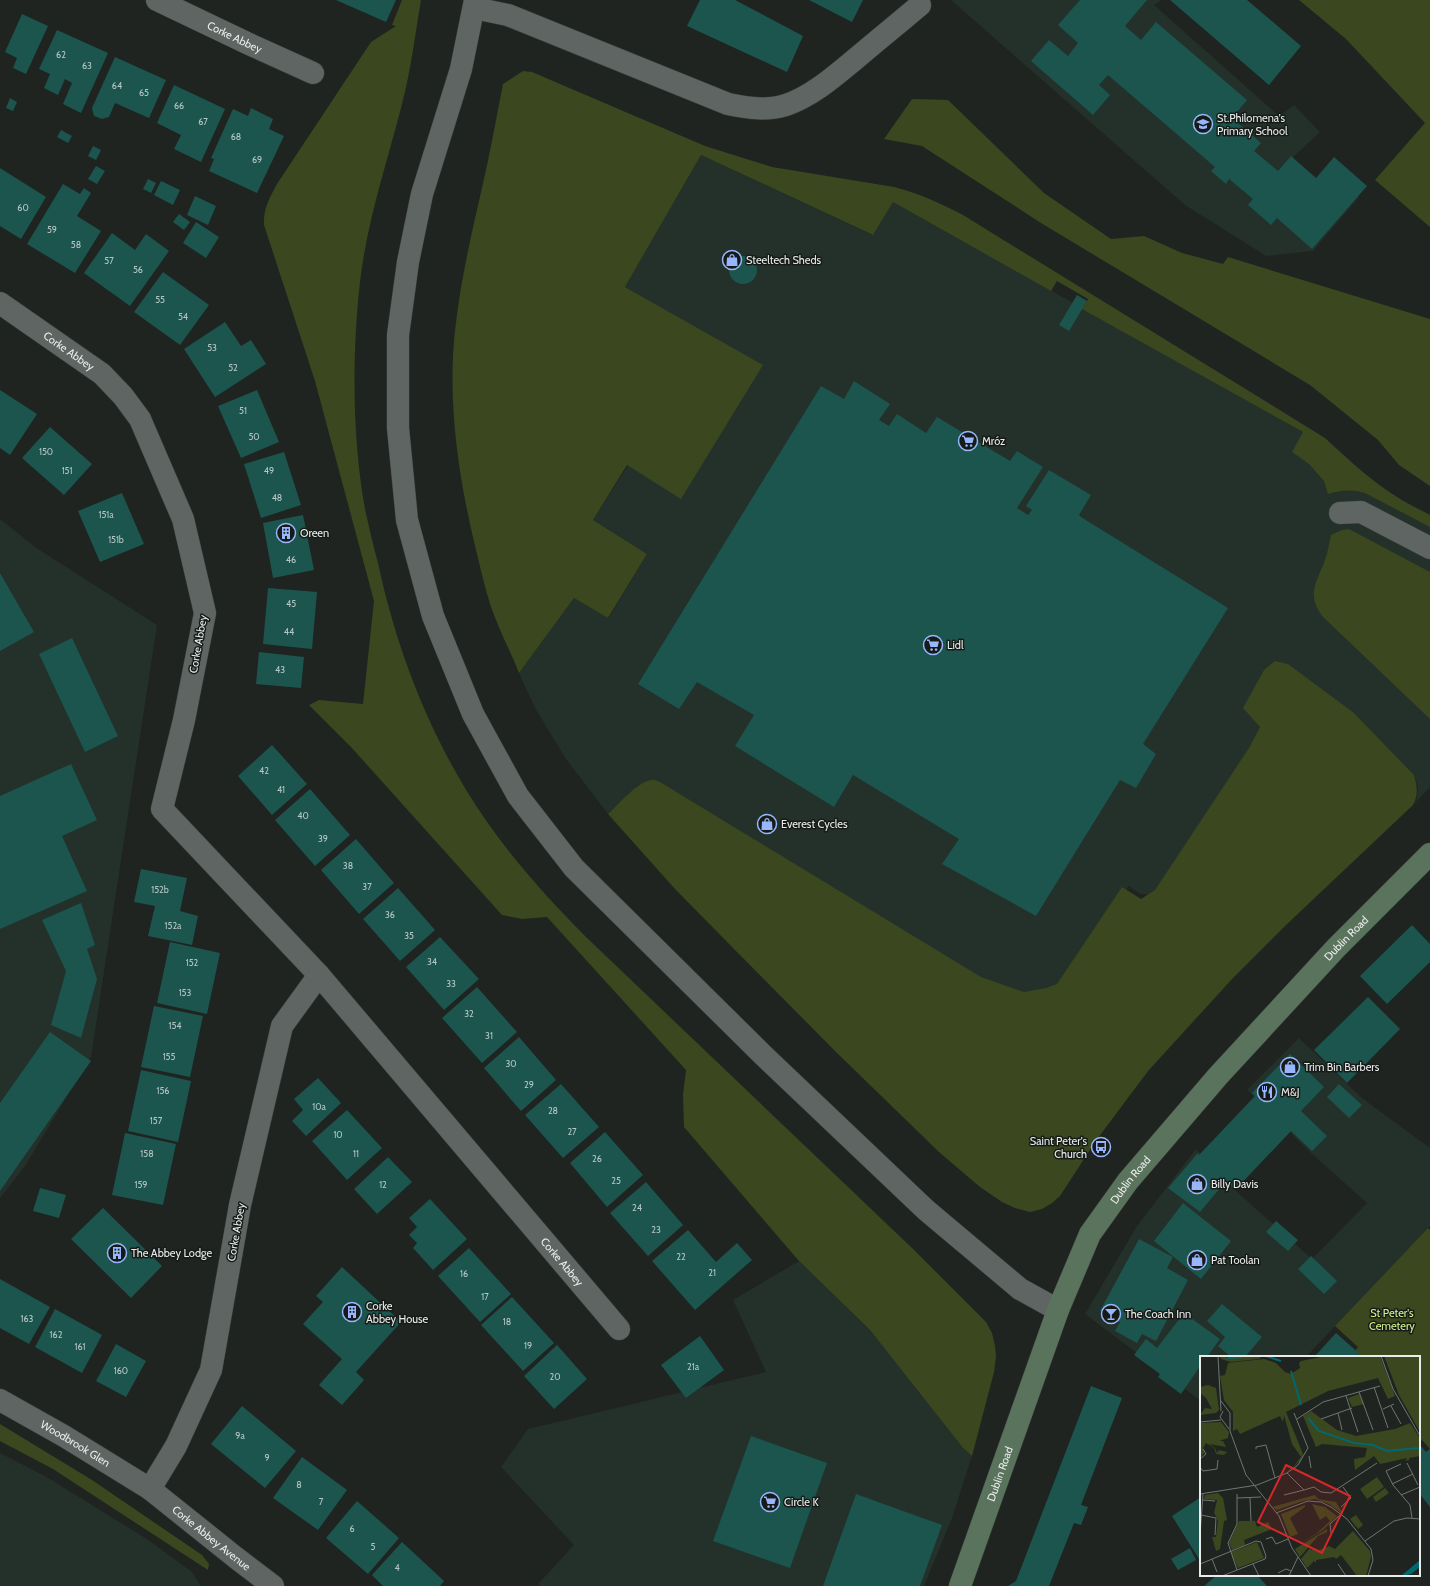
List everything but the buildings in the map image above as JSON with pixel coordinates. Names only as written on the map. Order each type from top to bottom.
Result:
[{"type":"main road","name":"Dublin Road","points":[[960,1586],[1058,1310],[1090,1234],[1128,1181],[1228,1064],[1336,948],[1430,854]]},
{"type":"street","name":"Corke Abbey","points":[[157,0],[313,73]]},
{"type":"street","points":[[920,5],[837,74],[799,100],[784,106],[761,109],[746,108],[728,104],[508,15],[475,4],[461,69],[422,194],[408,262],[398,335],[398,428],[407,520],[433,616],[473,714],[518,796],[574,868],[763,1055],[926,1210],[1020,1290],[1058,1310]]},
{"type":"street","name":"Corke Abbey","points":[[0,303],[102,374],[123,396],[140,419],[183,519],[205,613],[184,720],[162,809],[319,975],[619,1329]]},
{"type":"street","points":[[1340,513],[1360,512],[1430,548]]},
{"type":"street","name":"Corke Abbey","points":[[150,1489],[176,1446],[211,1370],[240,1205],[282,1026],[319,975]]},
{"type":"street","name":"Woodbrook Glen","points":[[0,1400],[64,1436],[150,1489]]},
{"type":"street","name":"Corke Abbey Avenue","points":[[150,1489],[273,1586]]},
{"type":"shaded area","name":"St.Philomena's Primary School","points":[[951,0],[1162,0],[1154,5],[1279,116],[1294,105],[1320,132],[1289,161],[1313,182],[1330,168],[1359,197],[1313,251],[1266,256],[1185,205]]},
{"type":"shaded area","points":[[701,155],[872,235],[893,202],[1303,432],[1397,497],[1430,515],[1430,787],[1413,805],[1417,798],[1418,787],[1414,775],[1354,713],[1159,894],[1140,894],[1129,886],[1058,991],[1023,997],[956,972],[632,791],[608,814],[566,759],[535,708],[519,673],[574,598],[609,618],[647,554],[593,520],[628,465],[762,365],[625,287]]},
{"type":"shaded area","points":[[0,519],[35,547],[157,625],[91,1057],[25,1166],[0,1198]]},
{"type":"shaded area","points":[[1299,1038],[1362,1098],[1430,1148],[1430,1226],[1307,1356],[1200,1356],[1200,1400],[1085,1314],[1137,1226],[1196,1149],[1235,1190],[1312,1259],[1367,1203],[1311,1153],[1247,1090]]},
{"type":"shaded area","points":[[799,1261],[870,1330],[963,1448],[972,1456],[952,1518],[924,1586],[541,1586],[538,1584],[574,1545],[501,1467],[528,1429],[766,1372],[733,1300]]},
{"type":"shaded area","points":[[0,1453],[45,1476],[150,1541],[192,1572],[201,1586],[0,1586]]},
{"type":"green space","points":[[402,0],[421,0],[405,91],[372,214],[363,259],[357,309],[355,396],[358,453],[365,509],[393,622],[412,679],[436,734],[465,788],[506,847],[537,885],[586,937],[912,1248],[986,1322],[992,1333],[996,1357],[994,1372],[972,1456],[963,1448],[870,1330],[799,1261],[684,1127],[683,1095],[686,1070],[547,917],[522,919],[502,915],[351,747],[309,705],[319,700],[363,704],[374,601],[315,381],[264,225],[264,219],[266,208],[277,184],[371,42],[396,26],[392,25]]},
{"type":"green space","points":[[1299,0],[1430,0],[1430,227],[1375,180],[1425,123],[1346,39]]},
{"type":"green space","points":[[523,71],[532,72],[705,146],[772,167],[903,189],[937,202],[963,215],[1325,438],[1387,491],[1430,515],[1430,527],[1365,493],[1346,490],[1328,494],[1324,481],[1309,464],[1292,452],[1303,432],[1082,309],[1088,299],[1057,281],[1051,291],[893,202],[873,235],[701,155],[625,287],[763,365],[681,499],[627,465],[593,520],[647,554],[608,618],[574,598],[519,673],[493,612],[476,550],[464,496],[456,441],[453,358],[455,331],[466,260],[488,162],[503,84]]},
{"type":"green space","points":[[912,99],[948,100],[1044,193],[1111,239],[1144,236],[1182,253],[1223,264],[1228,257],[1430,319],[1430,486],[1399,465],[1378,440],[1310,385],[1041,223],[922,146],[884,139]]},
{"type":"green space","points":[[1349,529],[1430,572],[1430,719],[1322,616],[1317,608],[1314,588],[1326,557],[1331,535],[1342,530]]},
{"type":"green space","points":[[1275,661],[1288,664],[1354,713],[1414,775],[1417,790],[1415,801],[1413,805],[1285,926],[1233,978],[1148,1071],[1095,1142],[1060,1196],[1042,1209],[1030,1212],[1015,1208],[1002,1202],[980,1187],[939,1152],[836,1052],[675,889],[608,814],[628,794],[640,785],[656,780],[981,977],[1024,992],[1046,988],[1057,984],[1122,887],[1141,899],[1155,890],[1249,748],[1260,727],[1243,708],[1264,670]]},
{"type":"green space","name":"St Peter's Cemetery","points":[[1428,1228],[1430,1230],[1430,1449],[1422,1440],[1420,1441],[1420,1356],[1351,1356],[1358,1347],[1335,1326]]},
{"type":"green space","points":[[0,1424],[92,1480],[202,1555],[209,1564],[208,1570],[53,1469],[0,1441]]},
{"type":"place","name":"St.Philomena's Primary School","points":[[1203,124]]},
{"type":"place","name":"Steeltech Sheds","points":[[732,260]]},
{"type":"place","name":"Mróz","points":[[968,441]]},
{"type":"place","name":"Oreen","points":[[286,533]]},
{"type":"place","name":"Lidl","points":[[933,645]]},
{"type":"place","name":"Everest Cycles","points":[[767,824]]},
{"type":"place","name":"Trim Bin Barbers","points":[[1290,1067]]},
{"type":"place","name":"M&J","points":[[1267,1092]]},
{"type":"place","name":"Saint Peter's Church","points":[[1101,1147]]},
{"type":"place","name":"Billy Davis","points":[[1197,1184]]},
{"type":"place","name":"The Abbey Lodge","points":[[117,1253]]},
{"type":"place","name":"Pat Toolan","points":[[1197,1260]]},
{"type":"place","name":"Corke Abbey House","points":[[352,1312]]},
{"type":"place","name":"The Coach Inn","points":[[1111,1314]]},
{"type":"place","name":"Circle K","points":[[770,1502]]}]
